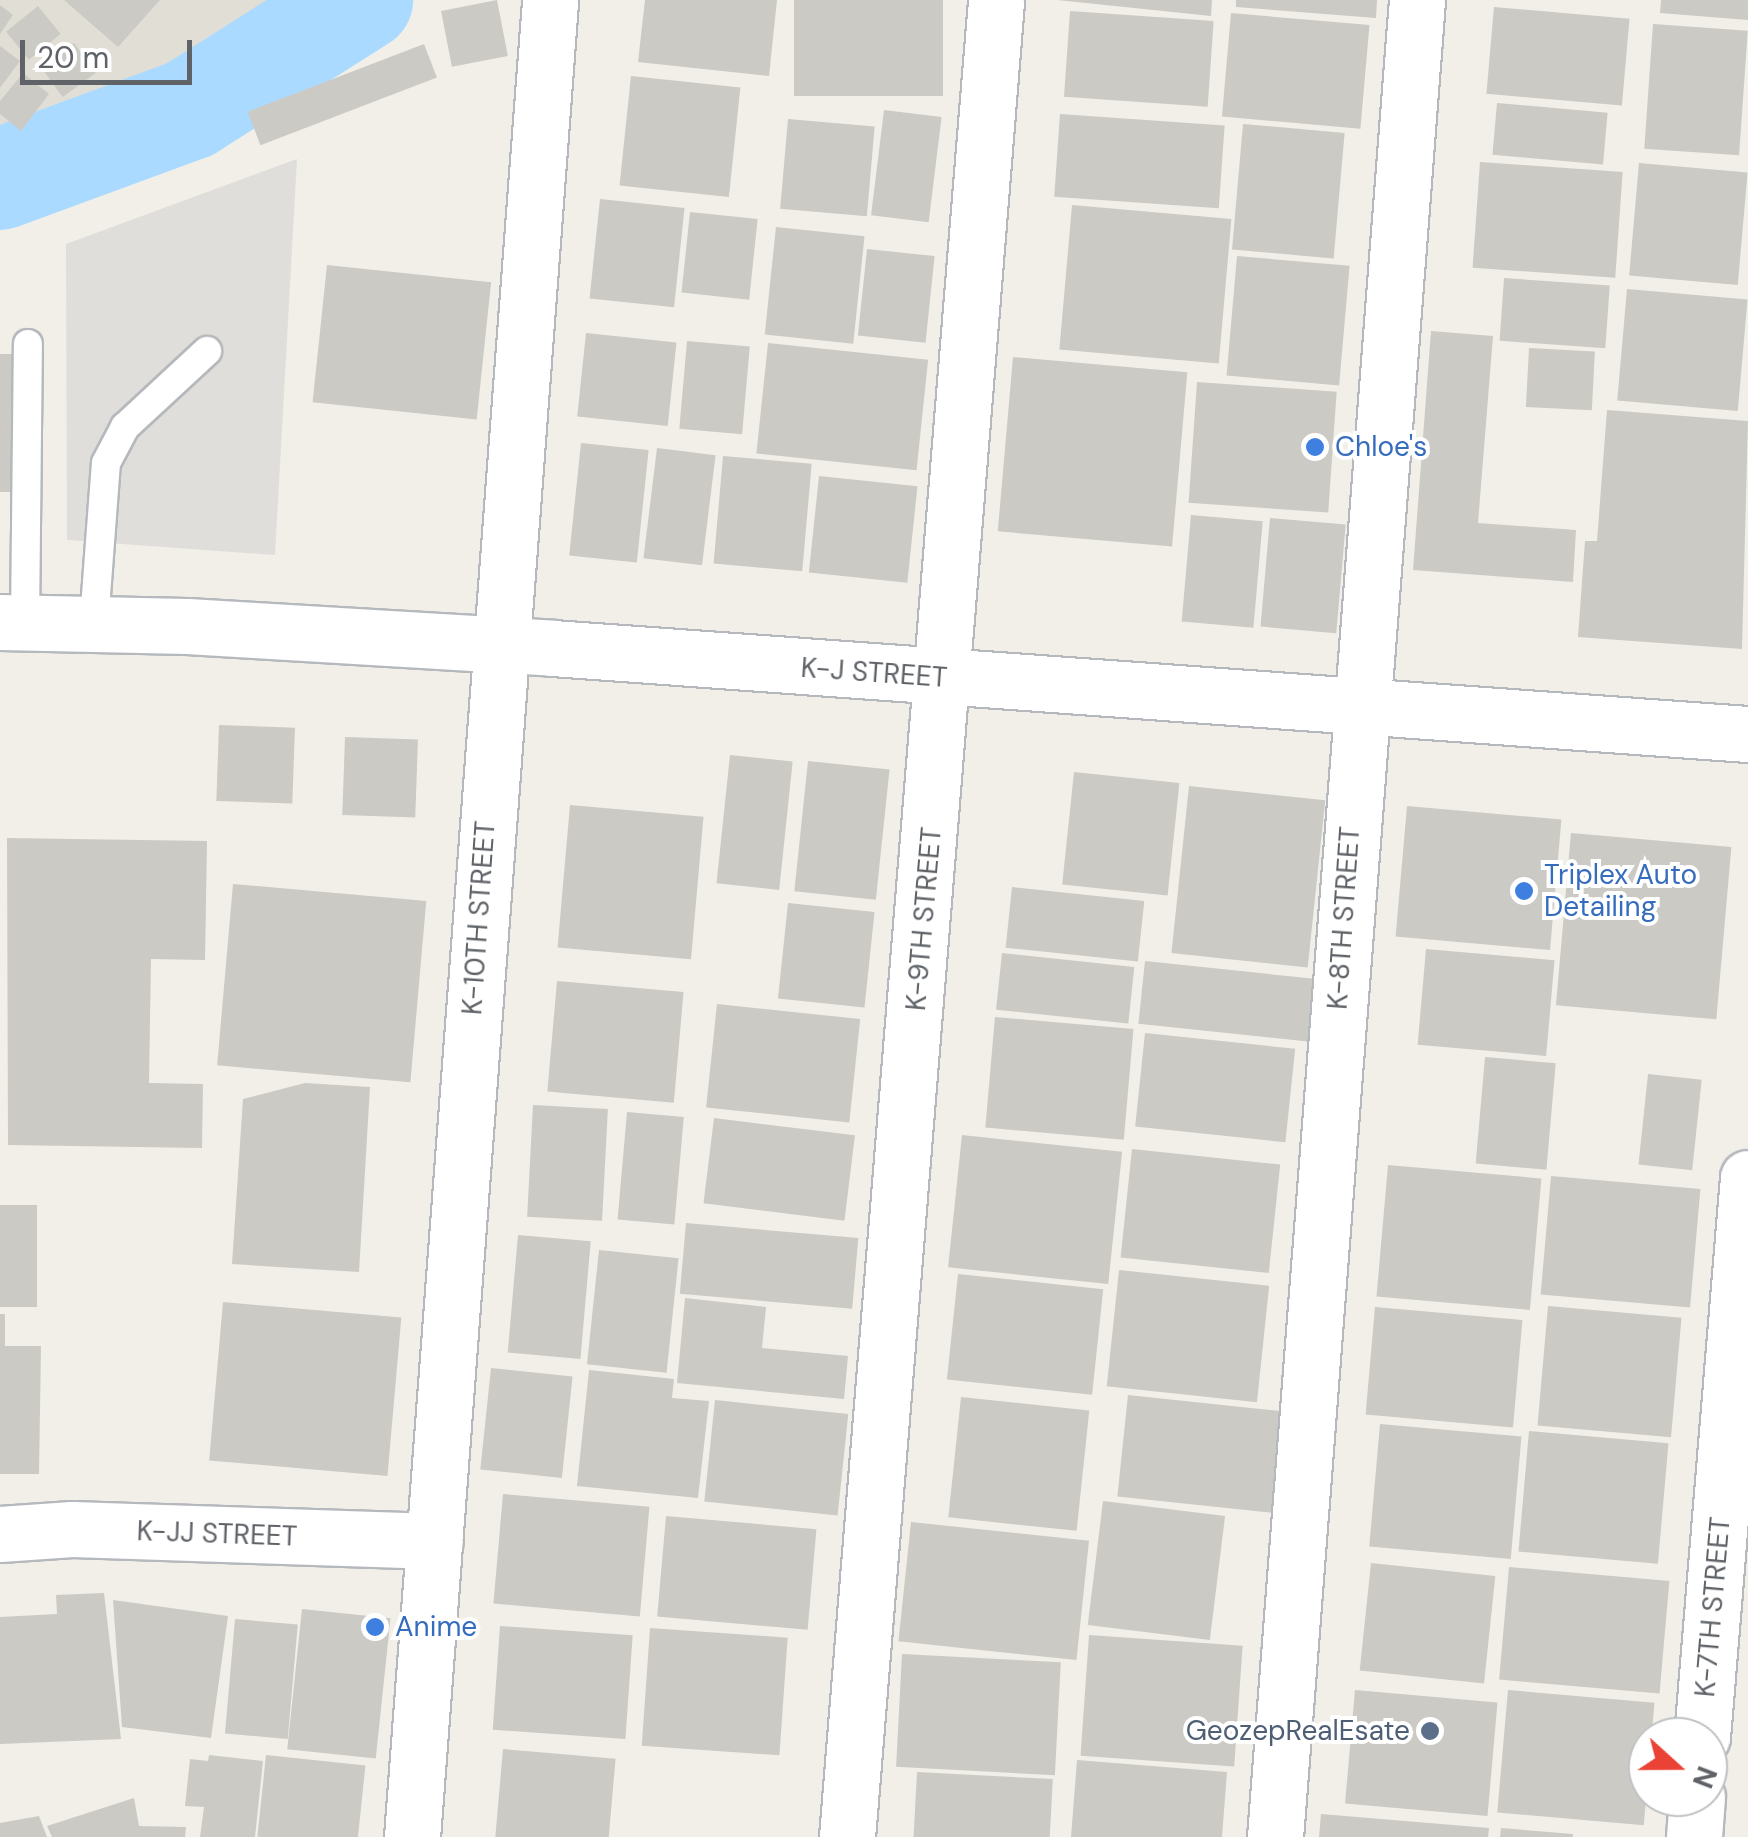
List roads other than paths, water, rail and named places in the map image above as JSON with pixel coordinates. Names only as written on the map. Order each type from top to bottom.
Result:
[{"type":"street","name":"K-10TH STREET","points":[[412,1837],[498,646],[550,0]]},
{"type":"street","name":"K-9TH STREET","points":[[847,1837],[944,679],[996,0]]},
{"type":"street","name":"K-8TH STREET","points":[[1275,1837],[1417,0]]},
{"type":"street","name":"K-J STREET","points":[[13,622],[94,622],[498,646],[1748,734]]},
{"type":"street","name":"K-7TH STREET","points":[[1704,1717],[1748,1178]]},
{"type":"street","name":"K-JJ STREET","points":[[0,1534],[72,1530],[435,1541]]},
{"type":"lane","points":[[13,622],[28,344]]},
{"type":"lane","points":[[94,622],[106,463],[126,427],[208,351]]},
{"type":"waterway","points":[[0,179],[190,109],[362,0]]},
{"type":"place","name":"Chloe's","points":[[1315,447]]},
{"type":"place","name":"Triplex Auto Detailing","points":[[1524,891]]},
{"type":"place","name":"Anime","points":[[375,1627]]},
{"type":"place","name":"GeozepRealEsate","points":[[1430,1731]]}]
